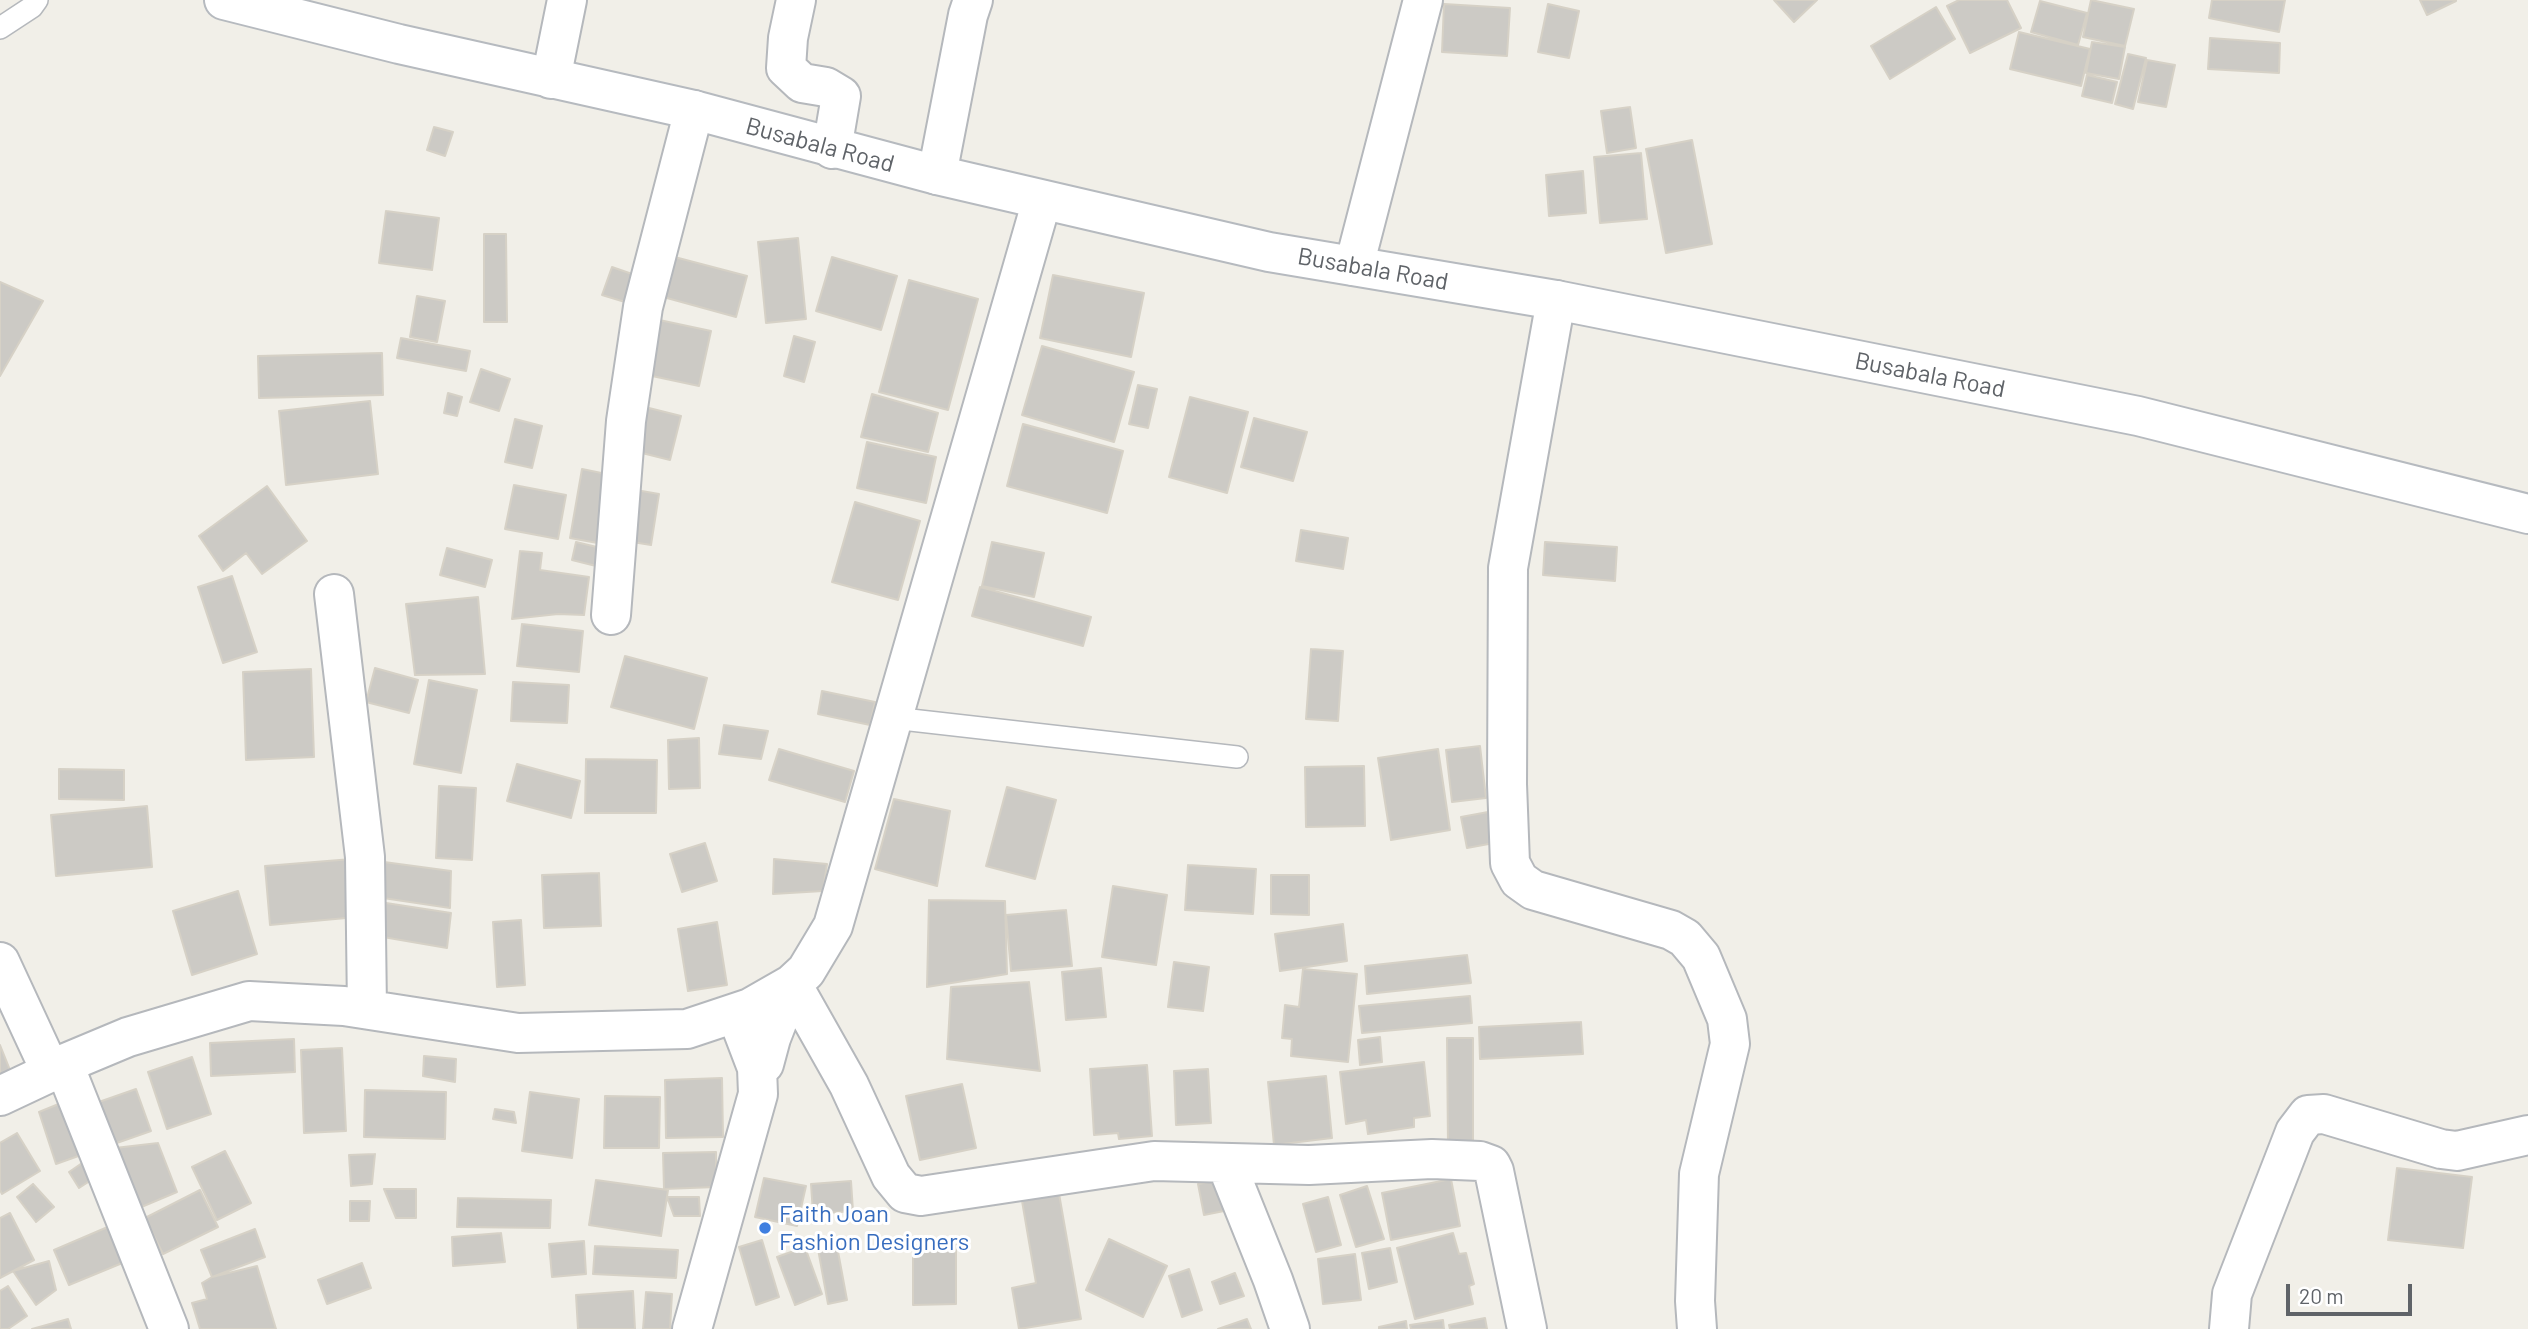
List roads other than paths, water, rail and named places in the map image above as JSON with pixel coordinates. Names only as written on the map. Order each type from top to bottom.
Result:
[{"type":"street","points":[[551,79],[567,0]]},
{"type":"street","points":[[796,0],[788,38],[786,68],[802,83],[826,88],[841,96],[832,149]]},
{"type":"street","points":[[937,176],[968,15],[974,0]]},
{"type":"street","points":[[1354,266],[1423,0]]},
{"type":"street","name":"Busabala Road","points":[[242,2],[399,44],[694,110],[937,176],[1269,252],[1556,300],[2138,416],[2528,514]]},
{"type":"street","points":[[611,615],[626,421],[643,307],[694,110]]},
{"type":"street","points":[[0,1096],[128,1037],[249,1001],[344,1006],[518,1033],[687,1029],[750,1008],[792,984],[806,971],[833,926],[1042,200]]},
{"type":"street","points":[[1556,300],[1508,568],[1507,784],[1510,863],[1519,880],[1533,890],[1671,930],[1685,938],[1701,957],[1727,1019],[1730,1044],[1699,1174],[1695,1301],[1698,1329]]},
{"type":"street","points":[[334,594],[365,857],[367,1009]]},
{"type":"street","points":[[0,962],[56,1069],[70,1080],[169,1329]]},
{"type":"street","points":[[764,1064],[792,984]]},
{"type":"street","points":[[792,984],[849,1085],[891,1176],[905,1194],[921,1196],[1154,1161],[1309,1165],[1432,1159],[1480,1161],[1491,1165],[1527,1329]]},
{"type":"street","points":[[692,1329],[758,1094],[757,1068],[736,1013]]},
{"type":"street","points":[[2229,1329],[2232,1294],[2295,1132],[2308,1115],[2324,1114],[2441,1149],[2457,1151],[2528,1135]]},
{"type":"street","points":[[1226,1163],[1290,1329]]},
{"type":"lane","points":[[0,28],[32,7],[37,0]]},
{"type":"lane","points":[[893,718],[1237,757]]},
{"type":"place","name":"Faith Joan Fashion Designers","points":[[765,1228]]}]
